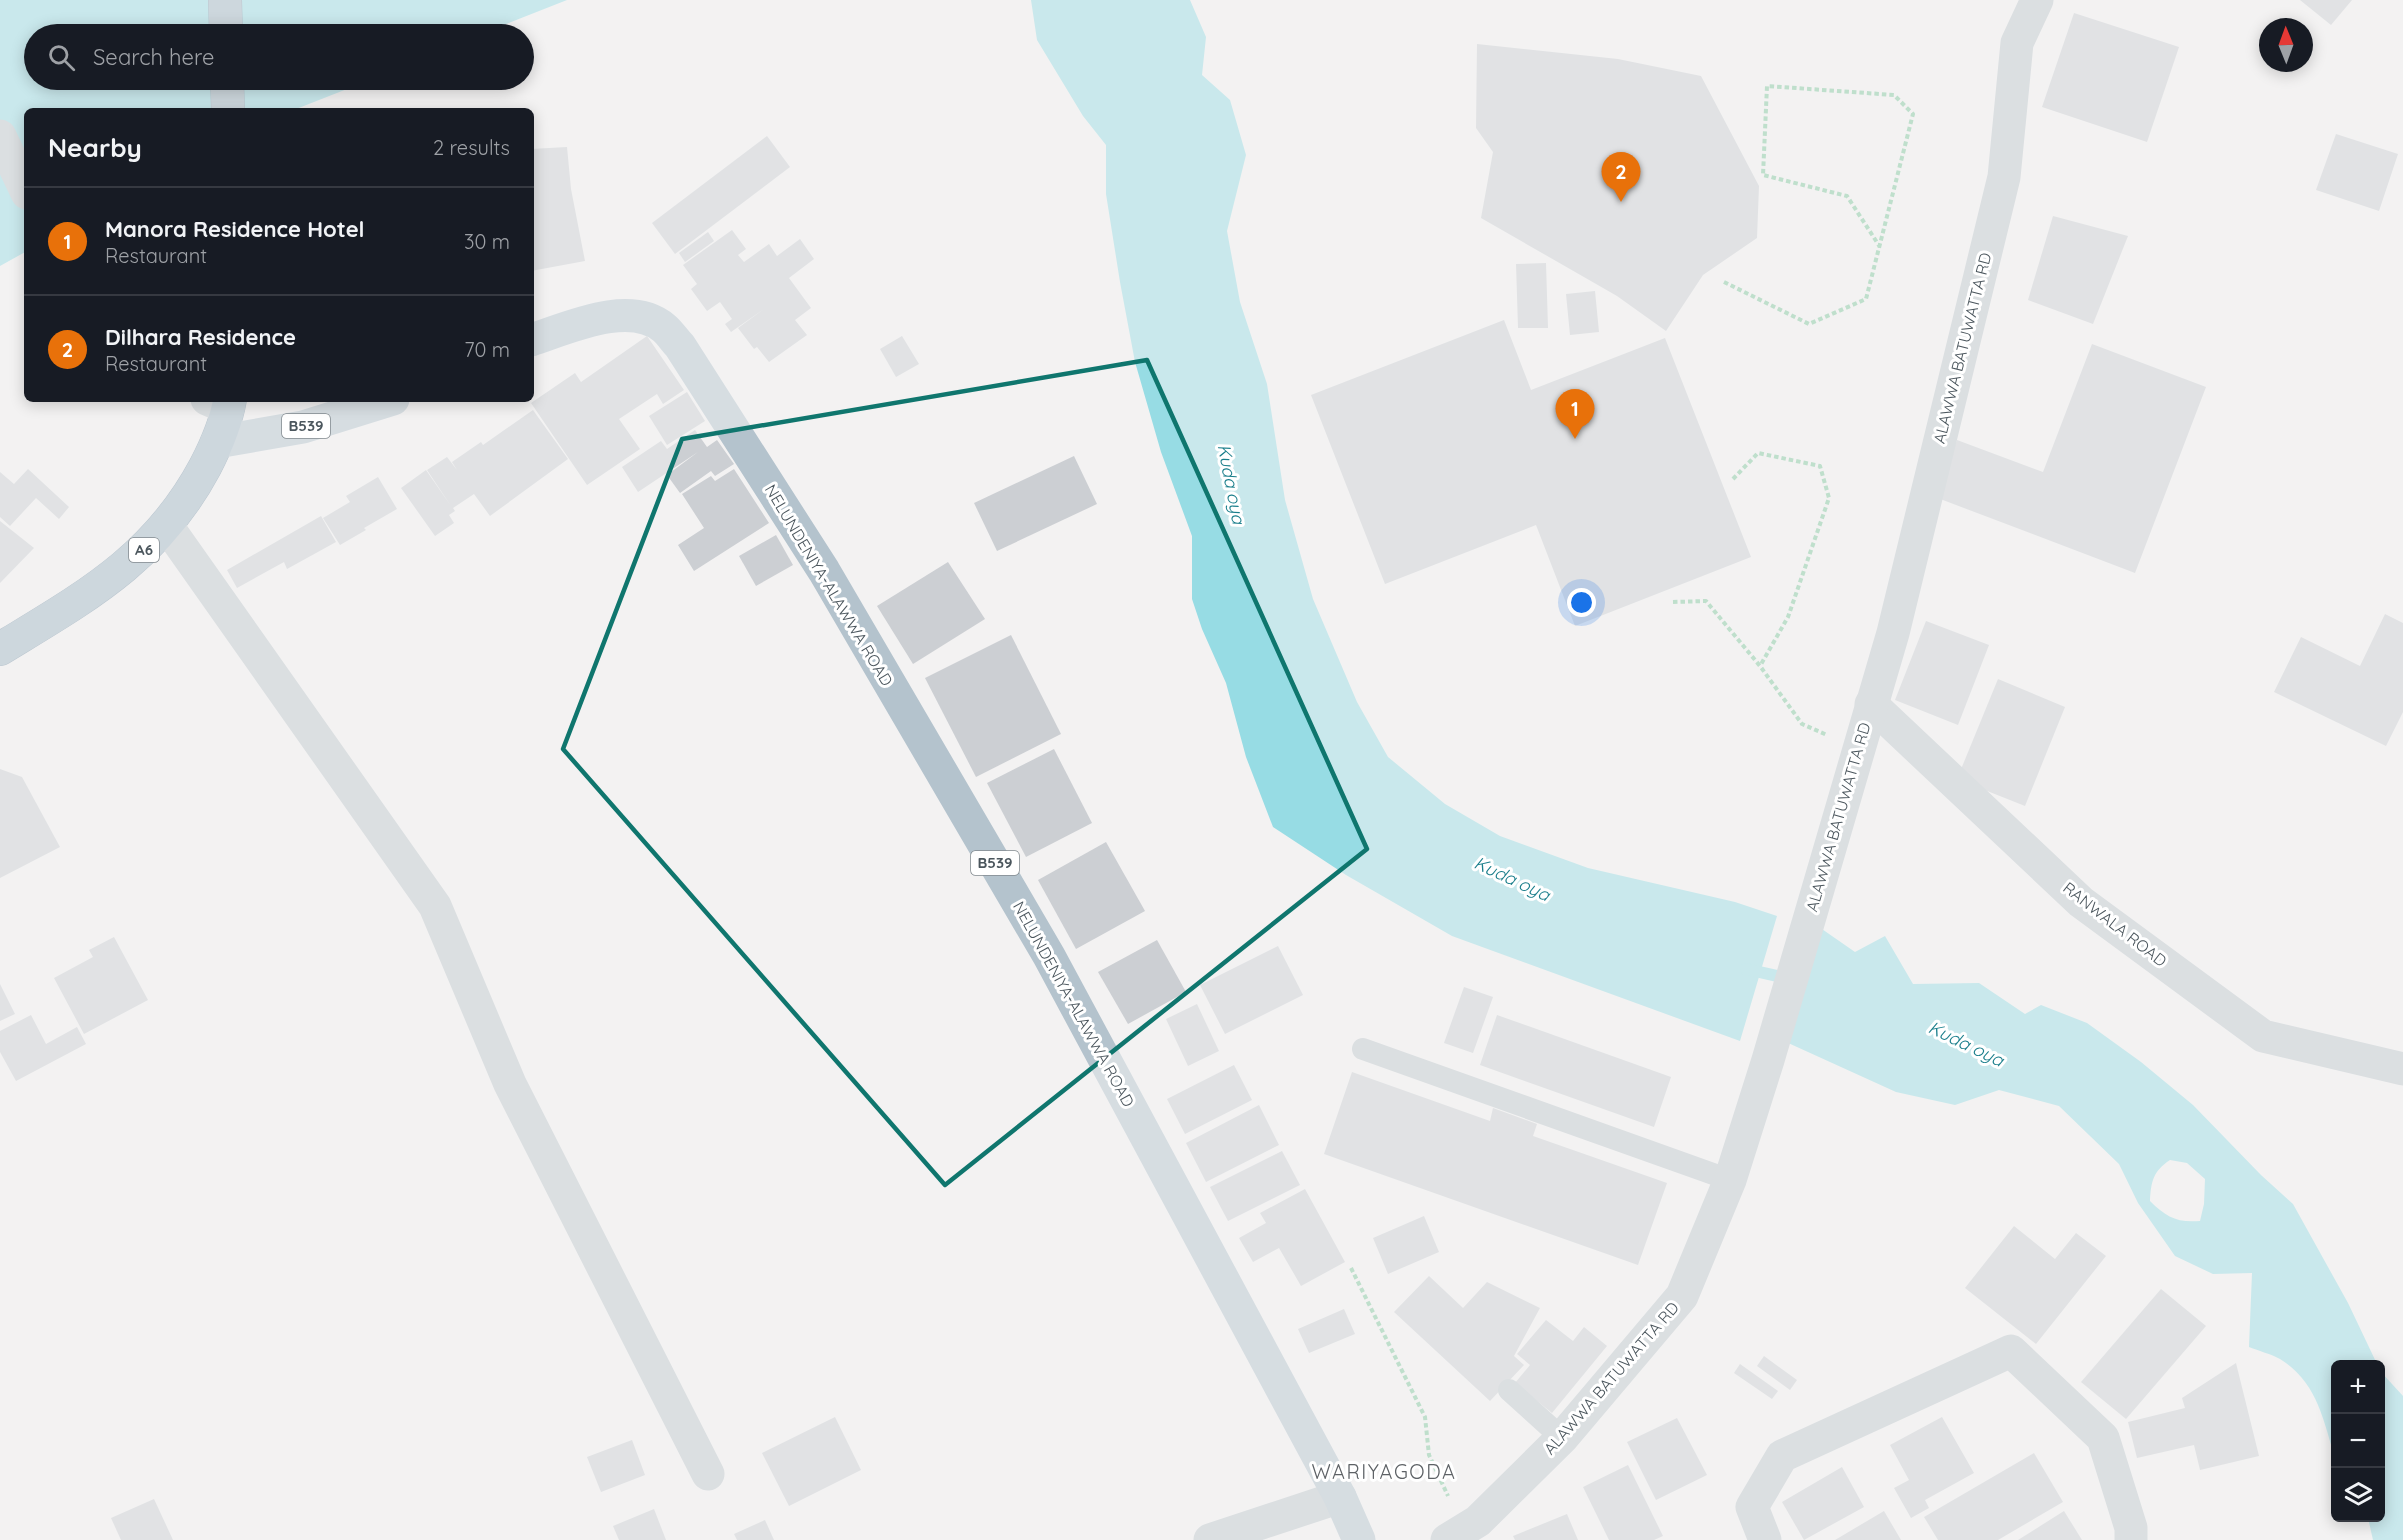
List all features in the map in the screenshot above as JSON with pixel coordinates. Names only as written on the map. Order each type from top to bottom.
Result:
[{"type":"highway","points":[[225,0],[226,24]]},
{"type":"highway","points":[[227,90],[228,108]]},
{"type":"highway","name":"A6","points":[[0,649],[75,604],[111,578],[138,557],[167,526],[197,482],[217,442],[222,402]]},
{"type":"main road","name":"NELUNDENIYA-ALAWWA ROAD","points":[[534,339],[611,316],[640,316],[664,328],[680,346],[824,571],[1049,956],[1340,1497],[1359,1540]]},
{"type":"main road","name":"B539","points":[[217,442],[303,428],[384,402]]},
{"type":"street","name":"ALAWWA BATUWATTA RD","points":[[1455,1535],[1478,1521],[1562,1438],[1682,1296],[1730,1180],[1768,1060],[1824,862],[1893,633],[2004,177],[2017,43],[2037,0]]},
{"type":"street","points":[[0,136],[24,187]]},
{"type":"street","points":[[167,526],[435,906],[510,1084],[708,1474]]},
{"type":"street","name":"RANWALA ROAD","points":[[1871,704],[2081,902],[2263,1036],[2403,1069]]},
{"type":"street","points":[[1765,1540],[1752,1507],[1782,1456],[2011,1350],[2103,1438],[2131,1528],[2131,1540]]},
{"type":"street","points":[[1210,1540],[1340,1497]]},
{"type":"lane","points":[[1364,1049],[1730,1180]]},
{"type":"lane","points":[[1509,1390],[1562,1438]]},
{"type":"path","points":[[1725,282],[1809,324],[1866,299],[1880,247],[1913,114],[1894,95],[1767,86],[1762,175],[1847,196],[1880,247]]},
{"type":"path","points":[[1733,479],[1758,453],[1820,466],[1829,498],[1788,617],[1760,666]]},
{"type":"path","points":[[1673,602],[1706,601],[1760,666],[1802,724],[1858,748]]},
{"type":"path","points":[[1351,1268],[1425,1418],[1429,1455],[1455,1535]]},
{"type":"highlighted area","points":[[1147,360],[1367,849],[945,1185],[563,749],[682,439]]},
{"type":"water","points":[[0,0],[567,0],[506,24],[24,24],[24,90],[345,90],[299,108],[24,108],[24,253],[0,266]]},
{"type":"water","points":[[1031,0],[1190,0],[1206,37],[1202,75],[1230,100],[1246,155],[1227,231],[1240,302],[1267,384],[1285,500],[1313,599],[1357,702],[1388,757],[1445,804],[1500,836],[1588,868],[1735,902],[1777,916],[1740,1041],[1452,936],[1346,875],[1273,827],[1246,757],[1226,683],[1202,629],[1192,599],[1192,536],[1161,452],[1135,362],[1106,194],[1106,145],[1083,116],[1037,40]]},
{"type":"water","points":[[1819,927],[1855,952],[1885,936],[1913,984],[1979,983],[2025,1014],[2041,1005],[2087,1023],[2141,1062],[2193,1105],[2261,1175],[2293,1204],[2348,1303],[2375,1360],[2331,1360],[2331,1445],[2317,1402],[2303,1379],[2280,1359],[2249,1347],[2252,1273],[2213,1274],[2175,1256],[2138,1203],[2119,1164],[2059,1106],[1999,1090],[1955,1105],[1896,1092],[1786,1042]],"holes":[[[2170,1160],[2187,1163],[2205,1179],[2204,1204],[2200,1221],[2172,1218],[2150,1201],[2152,1183],[2156,1173]]]},
{"type":"water","points":[[2385,1376],[2403,1396],[2403,1540],[2373,1540],[2369,1522],[2385,1522]]},
{"type":"building","points":[[2300,0],[2352,0],[2331,25]]},
{"type":"building","points":[[2074,13],[2179,47],[2147,142],[2042,107]]},
{"type":"building","points":[[1477,44],[1618,59],[1701,76],[1759,186],[1757,238],[1703,275],[1666,331],[1617,296],[1481,218],[1493,152],[1476,128]]},
{"type":"building","points":[[2336,134],[2398,154],[2379,211],[2316,190]]},
{"type":"building","points":[[767,136],[790,167],[675,254],[652,223]]},
{"type":"building","points":[[567,147],[571,189],[585,261],[534,270],[534,149]]},
{"type":"building","points":[[2053,216],[2128,236],[2093,324],[2028,300]]},
{"type":"building","points":[[732,230],[746,249],[738,255],[744,262],[769,244],[777,256],[800,239],[814,259],[789,278],[811,308],[795,320],[807,335],[769,362],[757,347],[754,349],[738,328],[764,309],[731,332],[725,324],[732,319],[720,302],[707,311],[691,289],[697,284],[683,265]]},
{"type":"building","points":[[708,232],[714,241],[685,262],[679,253]]},
{"type":"building","points":[[1546,263],[1548,328],[1518,328],[1516,264]]},
{"type":"building","points":[[1595,291],[1599,332],[1570,335],[1566,294]]},
{"type":"building","points":[[1504,320],[1531,390],[1665,338],[1751,557],[1575,626],[1536,525],[1385,584],[1311,395]]},
{"type":"building","points":[[647,336],[684,390],[663,404],[657,394],[619,419],[640,449],[587,485],[531,403],[575,373],[581,382]]},
{"type":"building","points":[[902,336],[919,364],[896,377],[880,349]]},
{"type":"building","points":[[2092,344],[2206,387],[2135,573],[1935,497],[1957,440],[2043,472]]},
{"type":"building","points":[[687,392],[705,421],[667,445],[649,416]]},
{"type":"building","points":[[533,410],[568,459],[490,516],[474,494],[453,508],[455,511],[449,515],[454,523],[435,536],[401,488],[426,470],[451,506],[427,470],[447,457],[457,470],[452,462],[481,442],[483,445]]},
{"type":"building","points":[[695,430],[707,447],[717,440],[734,464],[715,476],[711,471],[680,493],[667,475],[698,452],[638,492],[622,467],[661,441],[667,449]]},
{"type":"building","points":[[1074,456],[1097,504],[997,551],[974,503]]},
{"type":"building","points":[[28,469],[69,507],[59,519],[36,498],[10,526],[0,517],[0,472],[14,484]]},
{"type":"building","points":[[734,469],[769,523],[694,571],[678,545],[704,528],[682,494],[711,476],[715,481]]},
{"type":"building","points":[[378,477],[397,509],[340,545],[323,518],[350,502],[346,496]]},
{"type":"building","points":[[321,516],[336,542],[287,569],[284,562],[237,588],[227,570]]},
{"type":"building","points":[[0,521],[34,548],[0,583]]},
{"type":"building","points":[[776,535],[793,565],[756,586],[739,556]]},
{"type":"building","points":[[948,562],[985,619],[913,664],[877,606]]},
{"type":"building","points":[[2385,614],[2403,623],[2403,712],[2386,746],[2274,692],[2301,637],[2360,666]]},
{"type":"building","points":[[1926,621],[1989,645],[1958,725],[1895,700]]},
{"type":"building","points":[[1011,635],[1061,734],[976,777],[925,678]]},
{"type":"building","points":[[1998,679],[2065,707],[2025,806],[1957,779]]},
{"type":"building","points":[[1054,749],[1092,823],[1026,857],[987,783]]},
{"type":"building","points":[[0,769],[22,777],[60,847],[0,878]]},
{"type":"building","points":[[1106,842],[1145,911],[1076,949],[1038,880]]},
{"type":"building","points":[[114,937],[148,1000],[84,1034],[54,978],[93,957],[89,950]]},
{"type":"building","points":[[1157,940],[1186,992],[1128,1024],[1098,972]]},
{"type":"building","points":[[1278,946],[1303,995],[1225,1034],[1200,985]]},
{"type":"building","points":[[0,984],[15,1014],[0,1021]]},
{"type":"building","points":[[1464,987],[1493,997],[1473,1053],[1444,1043]]},
{"type":"building","points":[[1197,1004],[1219,1051],[1188,1066],[1166,1019]]},
{"type":"building","points":[[31,1015],[46,1044],[77,1027],[86,1044],[16,1081],[0,1052],[0,1031]]},
{"type":"building","points":[[1497,1015],[1671,1077],[1654,1127],[1480,1065]]},
{"type":"building","points":[[1234,1065],[1252,1100],[1185,1134],[1167,1099]]},
{"type":"building","points":[[1352,1072],[1490,1121],[1493,1108],[1537,1124],[1533,1136],[1667,1183],[1638,1265],[1324,1154]]},
{"type":"building","points":[[1259,1105],[1279,1145],[1206,1182],[1186,1143]]},
{"type":"building","points":[[1282,1151],[1300,1185],[1228,1221],[1210,1187]]},
{"type":"building","points":[[1305,1189],[1345,1262],[1301,1286],[1279,1248],[1253,1262],[1239,1238],[1266,1223],[1260,1213]]},
{"type":"building","points":[[1424,1216],[1439,1252],[1388,1274],[1373,1238]]},
{"type":"building","points":[[2014,1226],[2055,1259],[2076,1233],[2106,1256],[2036,1344],[1965,1288]]},
{"type":"building","points":[[1429,1276],[1463,1308],[1487,1282],[1540,1308],[1514,1356],[1524,1365],[1490,1401],[1394,1312]]},
{"type":"building","points":[[2161,1289],[2206,1326],[2126,1419],[2081,1382]]},
{"type":"building","points":[[1344,1309],[1355,1334],[1309,1353],[1298,1329]]},
{"type":"building","points":[[1546,1320],[1573,1341],[1584,1327],[1607,1346],[1552,1413],[1515,1383],[1530,1365],[1517,1354]]},
{"type":"building","points":[[1764,1356],[1797,1380],[1790,1390],[1757,1366]]},
{"type":"building","points":[[2236,1363],[2259,1456],[2200,1470],[2194,1445],[2137,1458],[2128,1422],[2185,1408],[2182,1398]]},
{"type":"building","points":[[1740,1364],[1778,1391],[1772,1399],[1734,1373]]},
{"type":"building","points":[[835,1417],[861,1470],[789,1506],[762,1453]]},
{"type":"building","points":[[1942,1417],[1974,1473],[1925,1500],[1929,1508],[1911,1518],[1894,1488],[1909,1480],[1890,1445]]},
{"type":"building","points":[[1677,1418],[1707,1475],[1656,1500],[1627,1442]]},
{"type":"building","points":[[632,1440],[645,1475],[601,1492],[587,1457]]},
{"type":"building","points":[[2034,1453],[2063,1502],[1998,1540],[1938,1540],[1924,1517]]},
{"type":"building","points":[[1628,1465],[1663,1536],[1654,1540],[1609,1540],[1583,1487]]},
{"type":"building","points":[[1842,1467],[1864,1507],[1804,1540],[1782,1502]]},
{"type":"building","points":[[154,1499],[173,1540],[121,1540],[111,1518]]},
{"type":"building","points":[[654,1509],[666,1540],[619,1540],[613,1526]]},
{"type":"building","points":[[1884,1511],[1901,1540],[1835,1540]]},
{"type":"building","points":[[2064,1511],[2082,1540],[2018,1540]]},
{"type":"building","points":[[1567,1514],[1578,1540],[1515,1540],[1513,1536]]},
{"type":"building","points":[[765,1520],[774,1540],[737,1540],[734,1534]]},
{"type":"waterway","name":"Kuda oya","points":[[1746,969],[1791,979]]},
{"type":"place","name":"Dilhara Residence","points":[[1621,202]]},
{"type":"place","name":"Manora Residence Hotel","points":[[1575,439]]},
{"type":"district","name":"WARIYAGODA","points":[[1384,1472]]}]
